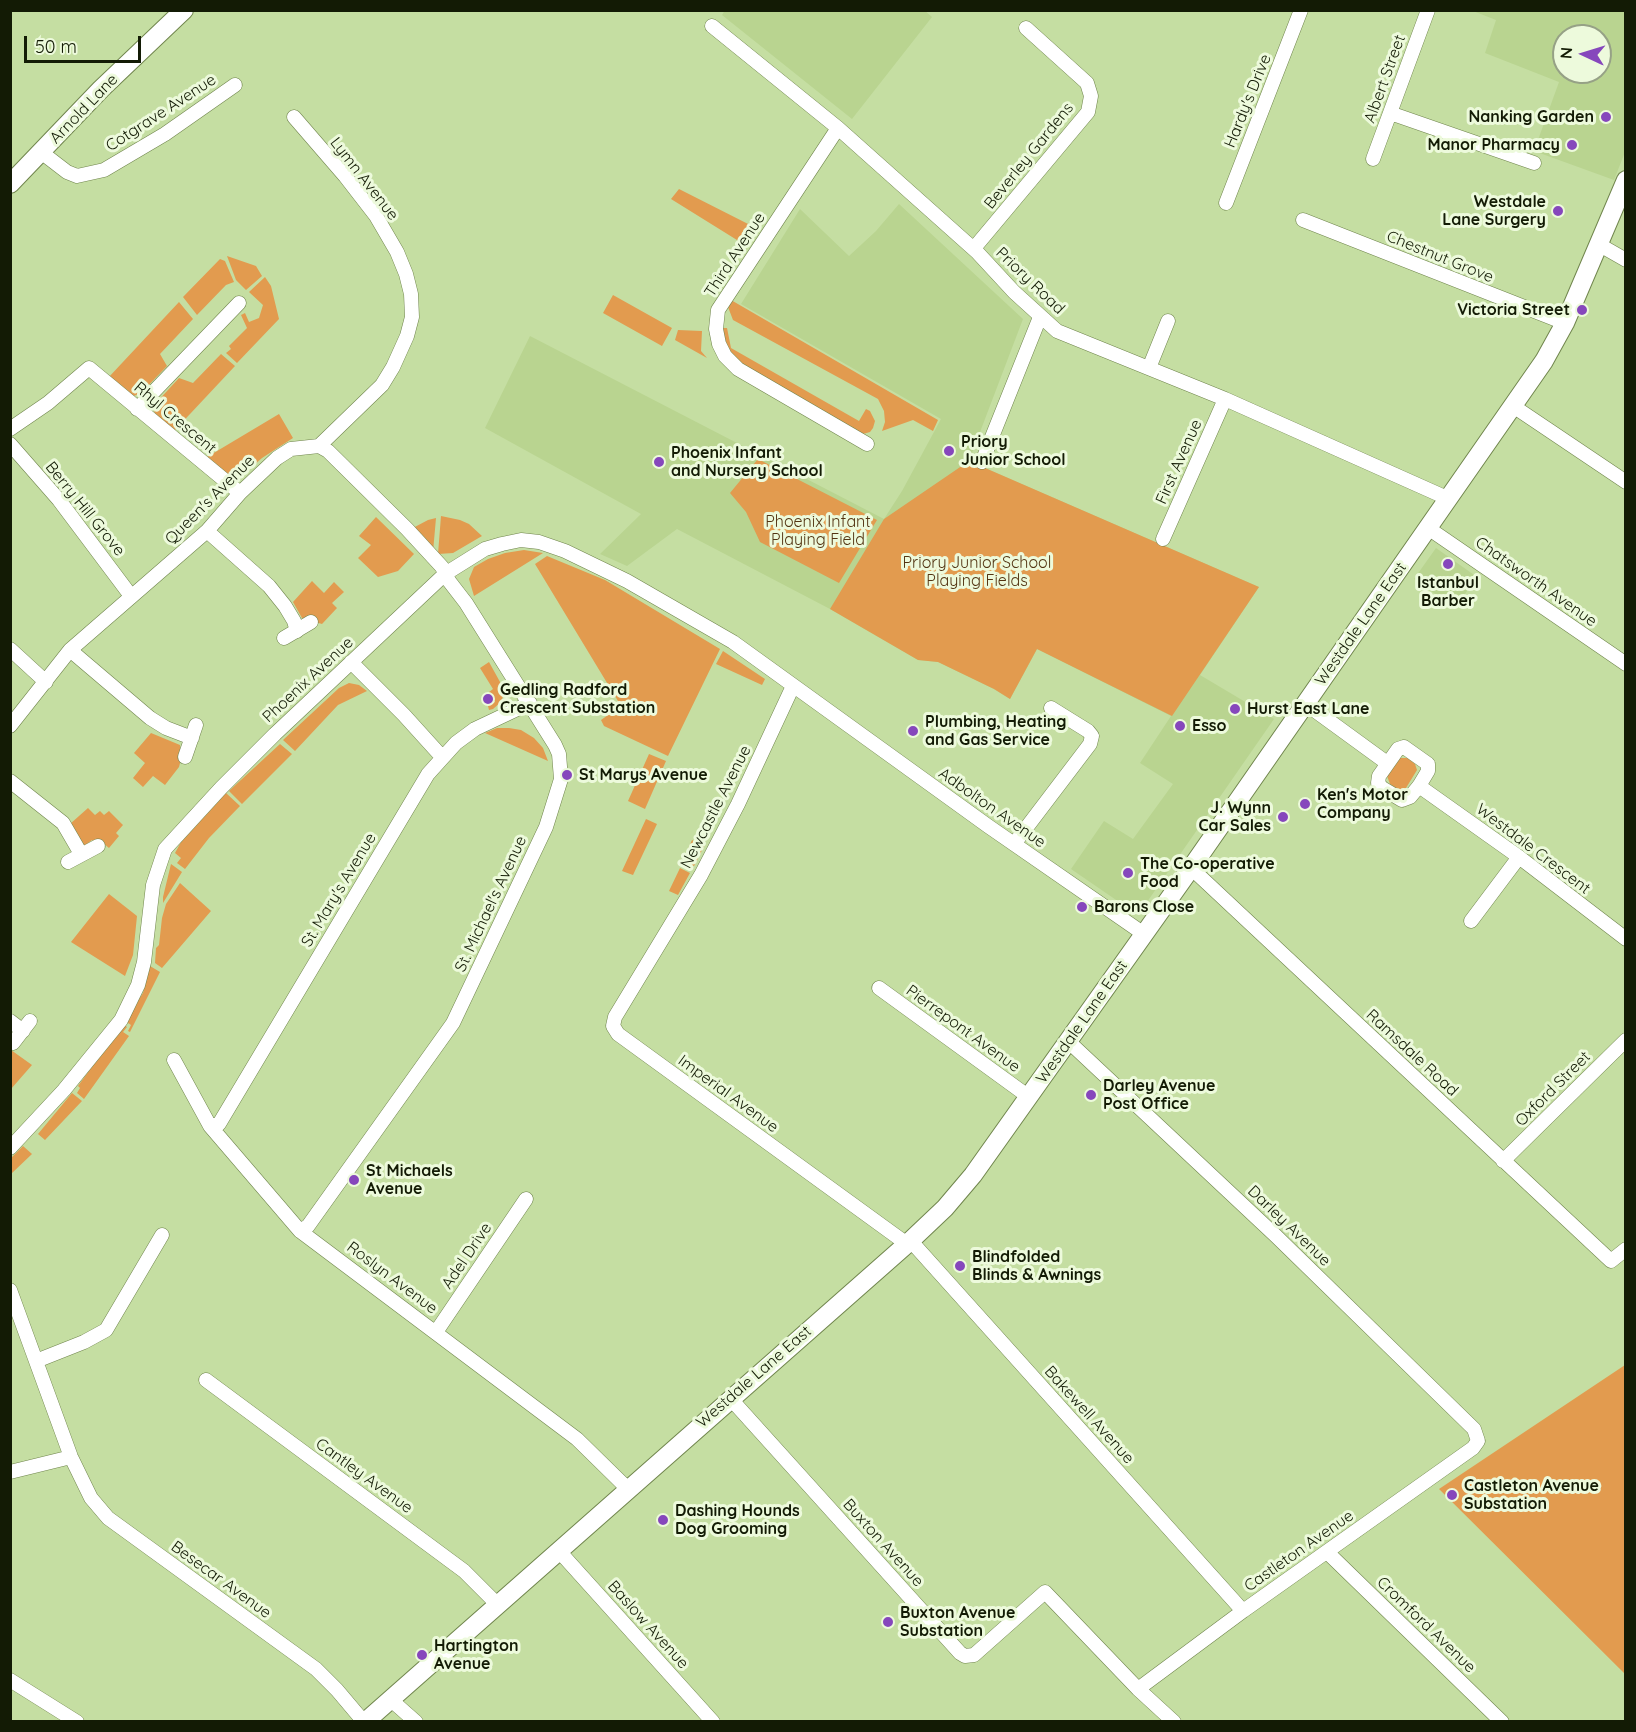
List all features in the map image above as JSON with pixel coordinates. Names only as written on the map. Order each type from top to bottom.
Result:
[{"type":"street","name":"Arnold Lane","points":[[10,184],[101,89],[184,10]]},
{"type":"street","name":"Hardy's Drive","points":[[1226,203],[1301,10]]},
{"type":"street","name":"Albert Street","points":[[1373,159],[1428,10]]},
{"type":"street","name":"Priory Road","points":[[712,26],[838,128],[976,252],[1040,317],[1058,331],[1225,399],[1447,498]]},
{"type":"street","name":"Beverley Gardens","points":[[976,252],[975,247],[1088,112],[1091,96],[1087,83],[1026,28]]},
{"type":"street","name":"Cotgrave Avenue","points":[[41,152],[67,172],[77,176],[104,170],[165,134],[235,85]]},
{"type":"street","points":[[1390,113],[1534,163]]},
{"type":"street","name":"Lymn Avenue","points":[[294,117],[376,216],[397,252],[411,294],[412,317],[407,336],[393,367],[382,385],[319,446]]},
{"type":"street","name":"Third Avenue","points":[[838,128],[718,310],[716,329],[719,344],[725,356],[738,369],[867,444]]},
{"type":"street","name":"Westdale Lane East","points":[[364,1722],[909,1242],[945,1208],[973,1175],[1191,868],[1544,362],[1565,323],[1626,180]]},
{"type":"street","name":"Chestnut Grove","points":[[1303,220],[1565,323]]},
{"type":"street","points":[[1598,244],[1626,260]]},
{"type":"street","points":[[137,409],[239,303]]},
{"type":"street","points":[[982,462],[1040,317]]},
{"type":"street","points":[[1149,368],[1168,321]]},
{"type":"street","name":"Rhyl Crescent","points":[[10,429],[48,403],[89,368],[240,493]]},
{"type":"street","name":"First Avenue","points":[[1163,538],[1225,399]]},
{"type":"street","points":[[1513,406],[1626,482]]},
{"type":"street","name":"Berry Hill Grove","points":[[10,444],[59,500],[131,596]]},
{"type":"street","points":[[319,446],[328,451],[407,529],[442,567],[445,574]]},
{"type":"street","name":"Queen's Avenue","points":[[10,726],[70,650],[207,531],[240,493],[277,458],[291,450],[319,446]]},
{"type":"street","name":"Chatsworth Avenue","points":[[1428,528],[1626,664]]},
{"type":"street","points":[[207,531],[269,586],[285,606],[297,631]]},
{"type":"street","name":"Phoenix Avenue","points":[[10,1148],[64,1090],[121,1020],[138,985],[142,970],[153,885],[165,849],[221,788],[351,662],[445,574],[485,549],[521,540],[539,542],[565,551],[627,581],[733,642],[793,686]]},
{"type":"street","name":"St. Michael's Avenue","points":[[300,1231],[308,1226],[453,1023],[546,827],[561,779],[555,745],[466,603],[445,574]]},
{"type":"street","points":[[284,638],[311,622]]},
{"type":"street","points":[[10,649],[46,682]]},
{"type":"street","points":[[70,650],[150,718],[166,728],[194,731],[185,757]]},
{"type":"street","points":[[351,662],[442,757]]},
{"type":"street","name":"Adbolton Avenue","points":[[793,686],[1144,934]]},
{"type":"street","name":"Newcastle Avenue","points":[[662,940],[701,875],[738,804],[793,686]]},
{"type":"street","name":"St. Mary's Avenue","points":[[210,1126],[219,1124],[428,774],[456,743],[474,729],[530,703]]},
{"type":"street","points":[[1306,704],[1388,763]]},
{"type":"street","points":[[1014,844],[1090,744],[1092,736],[1088,731],[1051,708]]},
{"type":"street","points":[[1404,747],[1428,764],[1428,771],[1419,786],[1410,797],[1402,800],[1378,783],[1379,776],[1398,749],[1404,747]]},
{"type":"street","points":[[10,781],[63,823],[81,854]]},
{"type":"street","name":"Westdale Crescent","points":[[1419,786],[1519,857],[1626,939]]},
{"type":"street","points":[[68,862],[98,846]]},
{"type":"street","points":[[1471,921],[1519,857]]},
{"type":"street","name":"Ramsdale Road","points":[[1191,868],[1611,1261],[1626,1249]]},
{"type":"street","name":"Imperial Avenue","points":[[662,940],[615,1017],[613,1026],[618,1034],[909,1242]]},
{"type":"street","name":"Pierrepont Avenue","points":[[879,988],[1029,1097]]},
{"type":"street","points":[[10,1021],[26,1026],[13,1043]]},
{"type":"street","name":"Darley Avenue","points":[[1068,1041],[1276,1236],[1474,1429],[1478,1441]]},
{"type":"street","name":"Oxford Street","points":[[1503,1161],[1626,1041]]},
{"type":"street","name":"Roslyn Avenue","points":[[174,1060],[210,1126],[300,1231],[577,1439],[628,1489]]},
{"type":"street","name":"Adel Drive","points":[[436,1332],[526,1199]]},
{"type":"street","points":[[36,1361],[84,1342],[106,1330],[162,1234]]},
{"type":"street","name":"Bakewell Avenue","points":[[909,1242],[1243,1611]]},
{"type":"street","name":"Besecar Avenue","points":[[10,1290],[15,1297],[71,1457],[91,1498],[108,1518],[316,1669],[364,1722]]},
{"type":"street","name":"Cantley Avenue","points":[[206,1380],[464,1570],[497,1604]]},
{"type":"street","name":"Buxton Avenue","points":[[730,1398],[960,1653],[965,1656],[974,1655],[1045,1592],[1138,1689],[1174,1722]]},
{"type":"street","name":"Castleton Avenue","points":[[1138,1689],[1243,1611],[1473,1448],[1478,1441]]},
{"type":"street","points":[[10,1472],[71,1457]]},
{"type":"street","name":"Baslow Avenue","points":[[559,1551],[712,1722]]},
{"type":"street","name":"Cromford Avenue","points":[[1327,1552],[1502,1722]]},
{"type":"street","points":[[10,1680],[76,1722]]},
{"type":"street","points":[[390,1699],[416,1722]]},
{"type":"shaded area","points":[[725,10],[924,10],[932,17],[852,119],[722,15]]},
{"type":"shaded area","points":[[1473,11],[1625,11],[1625,152],[1614,180],[1534,151],[1558,84],[1612,84],[1612,24],[1552,24],[1552,79],[1485,53],[1496,20]]},
{"type":"shaded area","name":"Priory Junior School","points":[[899,204],[1023,319],[969,461],[1259,587],[1200,675],[1274,719],[1138,915],[1071,869],[1104,821],[1133,839],[1173,784],[1140,763],[1171,716],[1037,649],[1010,699],[938,662],[918,660],[830,609],[677,529],[627,566],[600,554],[641,514],[485,428],[530,336],[884,519],[941,419],[741,304],[800,209],[849,256],[876,231]]},
{"type":"shaded area","points":[[1436,548],[1477,577],[1455,608],[1414,579]]},
{"type":"green space","points":[[679,189],[756,228],[745,245],[671,199]]},
{"type":"green space","points":[[227,256],[256,266],[262,276],[246,290],[236,280]]},
{"type":"green space","points":[[220,259],[225,261],[234,282],[226,285],[197,315],[183,297]]},
{"type":"green space","points":[[265,277],[271,286],[279,319],[237,363],[226,353],[231,349],[229,346],[247,328],[241,315],[245,313],[249,322],[259,318],[263,305],[249,292]]},
{"type":"green space","points":[[613,295],[672,328],[662,346],[603,313]]},
{"type":"green space","points":[[731,300],[938,420],[933,431],[913,420],[882,431],[885,422],[884,411],[878,399],[733,320],[728,307]]},
{"type":"green space","points":[[179,302],[193,319],[160,354],[167,366],[142,392],[134,396],[126,394],[108,378]]},
{"type":"green space","points":[[722,328],[727,328],[731,348],[859,421],[866,409],[870,411],[875,421],[873,428],[870,432],[863,434],[853,431],[736,360],[726,349]]},
{"type":"green space","points":[[678,330],[702,331],[701,351],[707,358],[675,340]]},
{"type":"green space","points":[[221,354],[235,366],[175,430],[155,415],[155,404],[179,378],[193,383]]},
{"type":"green space","points":[[279,414],[293,438],[262,458],[238,479],[230,477],[207,457]]},
{"type":"green space","name":"Phoenix Infant Playing Field","points":[[758,459],[877,520],[839,583],[760,542],[746,512],[730,493]]},
{"type":"green space","name":"Priory Junior School Playing Fields","points":[[969,461],[1259,587],[1172,716],[1037,649],[1010,699],[938,662],[918,660],[830,609],[884,519]]},
{"type":"green space","points":[[441,516],[469,524],[482,536],[453,553],[438,554]]},
{"type":"green space","points":[[376,517],[414,554],[398,571],[378,577],[358,558],[371,545],[359,536]]},
{"type":"green space","points":[[436,518],[433,552],[411,529]]},
{"type":"green space","points":[[524,550],[543,553],[474,596],[469,579],[474,567],[505,553]]},
{"type":"green space","points":[[547,556],[605,580],[720,649],[668,756],[604,726],[601,720],[621,706],[535,564]]},
{"type":"green space","points":[[312,581],[324,593],[334,582],[344,592],[332,603],[337,608],[322,624],[302,618],[293,602]]},
{"type":"green space","points":[[723,651],[765,679],[762,685],[716,664]]},
{"type":"green space","points":[[489,662],[505,691],[501,702],[489,710],[488,706],[495,702],[489,692],[493,689],[480,668]]},
{"type":"green space","points":[[349,683],[359,685],[367,691],[338,705],[295,751],[283,740],[339,688]]},
{"type":"green space","points":[[497,728],[521,730],[534,738],[543,748],[548,761],[485,733]]},
{"type":"green space","points":[[151,733],[180,745],[181,759],[179,767],[165,785],[153,776],[143,787],[133,778],[145,763],[134,753]]},
{"type":"green space","points":[[280,744],[292,754],[242,804],[229,791]]},
{"type":"green space","points":[[649,754],[666,761],[645,809],[628,801]]},
{"type":"green space","points":[[1408,758],[1415,764],[1417,770],[1406,788],[1399,790],[1390,784],[1387,776],[1397,759]]},
{"type":"green space","points":[[226,793],[240,806],[209,838],[185,869],[177,863],[181,858],[175,853],[181,842]]},
{"type":"green space","points":[[88,808],[95,815],[100,811],[104,815],[109,811],[123,825],[116,833],[119,836],[109,848],[103,843],[95,843],[92,840],[83,847],[70,824]]},
{"type":"green space","points":[[646,819],[657,824],[633,875],[622,871]]},
{"type":"green space","points":[[692,840],[704,846],[694,866],[683,861]]},
{"type":"green space","points":[[171,864],[182,872],[163,903],[163,897]]},
{"type":"green space","points":[[680,868],[690,873],[678,895],[669,891]]},
{"type":"green space","points":[[180,883],[211,911],[162,968],[155,963],[162,918],[166,904]]},
{"type":"green space","points":[[109,894],[137,916],[133,955],[125,976],[71,942]]},
{"type":"green space","points":[[150,966],[160,972],[130,1032],[128,1031],[131,1025],[125,1021],[143,993]]},
{"type":"green space","points":[[123,1024],[127,1027],[123,1032],[129,1036],[84,1099],[77,1093],[80,1088],[78,1086]]},
{"type":"green space","points":[[11,1050],[32,1065],[11,1089]]},
{"type":"green space","points":[[72,1093],[82,1101],[45,1140],[38,1134]]},
{"type":"green space","points":[[23,1146],[32,1154],[11,1174],[11,1158]]},
{"type":"green space","points":[[1625,1365],[1625,1674],[1439,1489]]},
{"type":"place","name":"Nanking Garden","points":[[1606,117]]},
{"type":"place","name":"Manor Pharmacy","points":[[1572,145]]},
{"type":"place","name":"Westdale Lane Surgery","points":[[1558,211]]},
{"type":"place","name":"Victoria Street","points":[[1582,310]]},
{"type":"place","name":"Priory Junior School","points":[[949,451]]},
{"type":"place","name":"Phoenix Infant and Nursery School","points":[[659,462]]},
{"type":"place","name":"Istanbul Barber","points":[[1448,564]]},
{"type":"place","name":"Gedling Radford Crescent Substation","points":[[488,699]]},
{"type":"place","name":"Hurst East Lane","points":[[1235,709]]},
{"type":"place","name":"Esso","points":[[1180,726]]},
{"type":"place","name":"Plumbing, Heating and Gas Service","points":[[913,731]]},
{"type":"place","name":"St Marys Avenue","points":[[567,775]]},
{"type":"place","name":"Ken's Motor Company","points":[[1305,804]]},
{"type":"place","name":"J. Wynn Car Sales","points":[[1283,817]]},
{"type":"place","name":"The Co-operative Food","points":[[1128,873]]},
{"type":"place","name":"Barons Close","points":[[1082,907]]},
{"type":"place","name":"Darley Avenue Post Office","points":[[1091,1095]]},
{"type":"place","name":"St Michaels Avenue","points":[[354,1180]]},
{"type":"place","name":"Blindfolded Blinds & Awnings","points":[[960,1266]]},
{"type":"place","name":"Castleton Avenue Substation","points":[[1452,1495]]},
{"type":"place","name":"Dashing Hounds Dog Grooming","points":[[663,1520]]},
{"type":"place","name":"Buxton Avenue Substation","points":[[888,1622]]},
{"type":"place","name":"Hartington Avenue","points":[[422,1655]]}]
